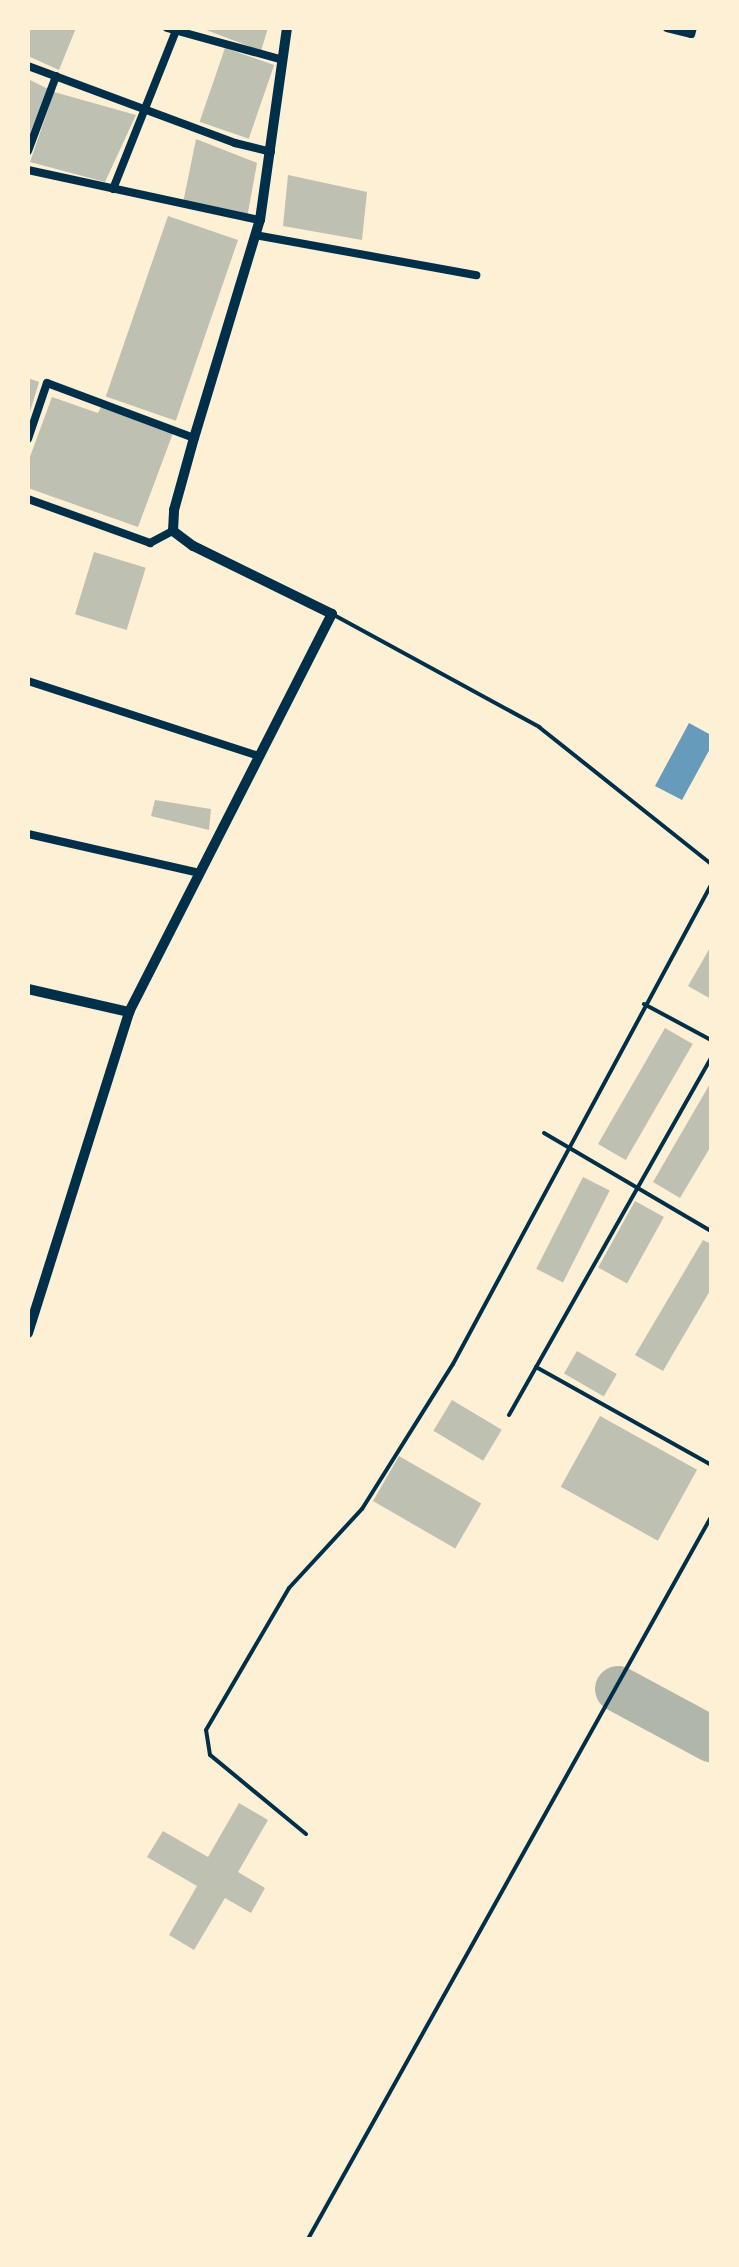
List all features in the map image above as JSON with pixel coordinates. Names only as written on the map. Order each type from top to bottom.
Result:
[{"type":"street","points":[[28,499],[150,543],[173,531],[194,438],[260,220],[287,28]]},
{"type":"street","points":[[667,28],[691,34],[693,28]]},
{"type":"street","points":[[113,189],[145,107],[169,29],[283,60]]},
{"type":"street","points":[[28,66],[235,143],[271,152]]},
{"type":"street","points":[[28,151],[56,76]]},
{"type":"street","points":[[28,170],[260,220]]},
{"type":"street","points":[[255,235],[476,275]]},
{"type":"street","points":[[28,439],[47,383],[194,438]]},
{"type":"street","points":[[28,1333],[129,1012],[332,614],[193,546],[173,531]]},
{"type":"street","points":[[28,681],[259,756]]},
{"type":"street","points":[[28,834],[200,873]]},
{"type":"street","points":[[28,989],[129,1012]]},
{"type":"lane","points":[[332,614],[539,727],[711,864]]},
{"type":"lane","points":[[306,1834],[210,1755],[206,1730],[289,1588],[362,1509],[445,1377],[711,885]]},
{"type":"lane","points":[[644,1004],[711,1040]]},
{"type":"lane","points":[[509,1415],[711,1058]]},
{"type":"lane","points":[[544,1133],[711,1231]]},
{"type":"lane","points":[[536,1367],[711,1465]]},
{"type":"lane","points":[[308,2239],[711,1517]]},
{"type":"water","points":[[689,723],[711,735],[711,747],[682,800],[655,786]]},
{"type":"building","points":[[28,28],[76,28],[59,70],[28,56]]},
{"type":"building","points":[[201,28],[268,28],[261,51]]},
{"type":"building","points":[[225,48],[274,65],[249,139],[200,122]]},
{"type":"building","points":[[28,79],[48,89],[28,138]]},
{"type":"building","points":[[54,92],[136,115],[105,182],[30,162]]},
{"type":"building","points":[[196,139],[257,163],[247,218],[183,203]]},
{"type":"building","points":[[288,175],[367,192],[362,240],[283,226]]},
{"type":"building","points":[[168,216],[238,240],[176,421],[106,397]]},
{"type":"building","points":[[28,378],[39,382],[29,415],[28,415]]},
{"type":"building","points":[[52,397],[98,413],[101,407],[173,433],[138,527],[28,488],[28,462]]},
{"type":"building","points":[[94,552],[146,568],[127,630],[75,614]]},
{"type":"building","points":[[155,800],[211,809],[209,830],[151,816]]},
{"type":"building","points":[[711,946],[711,999],[688,986]]},
{"type":"building","points":[[665,1028],[693,1044],[626,1160],[598,1144]]},
{"type":"building","points":[[711,1082],[711,1146],[680,1198],[653,1182]]},
{"type":"building","points":[[583,1177],[610,1191],[563,1282],[536,1269]]},
{"type":"building","points":[[635,1201],[664,1217],[627,1283],[598,1267]]},
{"type":"building","points":[[703,1240],[711,1244],[711,1289],[663,1371],[635,1355]]},
{"type":"building","points":[[577,1351],[617,1374],[604,1397],[564,1374]]},
{"type":"building","points":[[452,1400],[502,1430],[483,1461],[433,1431]]},
{"type":"building","points":[[600,1416],[697,1470],[658,1541],[561,1487]]},
{"type":"building","points":[[399,1456],[481,1504],[455,1549],[373,1501]]},
{"type":"building","points":[[239,1803],[268,1820],[238,1872],[265,1888],[251,1913],[225,1898],[194,1950],[169,1935],[197,1886],[147,1857],[163,1831],[208,1857]]},
{"type":"taxiway","points":[[618,1689],[711,1739]]}]
